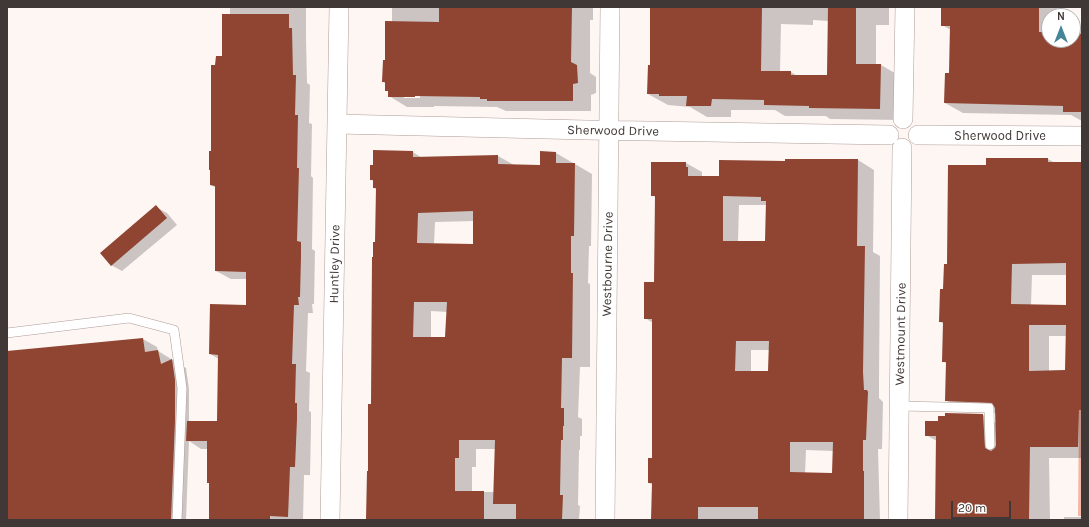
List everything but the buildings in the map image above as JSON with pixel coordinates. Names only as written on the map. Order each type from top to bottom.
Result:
[{"type":"street","name":"Huntley Drive","points":[[330,520],[339,7]]},
{"type":"street","name":"Westbourne Drive","points":[[605,520],[610,7]]},
{"type":"street","points":[[903,119],[905,7]]},
{"type":"street","points":[[903,119],[914,124],[918,135],[914,143],[907,148],[902,148],[895,145],[890,139],[889,135],[890,127],[899,120],[903,119]]},
{"type":"street","name":"Sherwood Drive","points":[[337,124],[609,131],[889,135]]},
{"type":"street","name":"Sherwood Drive","points":[[918,135],[1082,136]]},
{"type":"street","name":"Westmount Drive","points":[[898,520],[902,148]]},
{"type":"lane","points":[[7,333],[129,318],[174,330],[182,388],[177,520]]},
{"type":"lane","points":[[900,406],[989,408],[990,445]]},
{"type":"shaded area","points":[[1079,410],[1082,410],[1082,516],[1078,516]]}]
